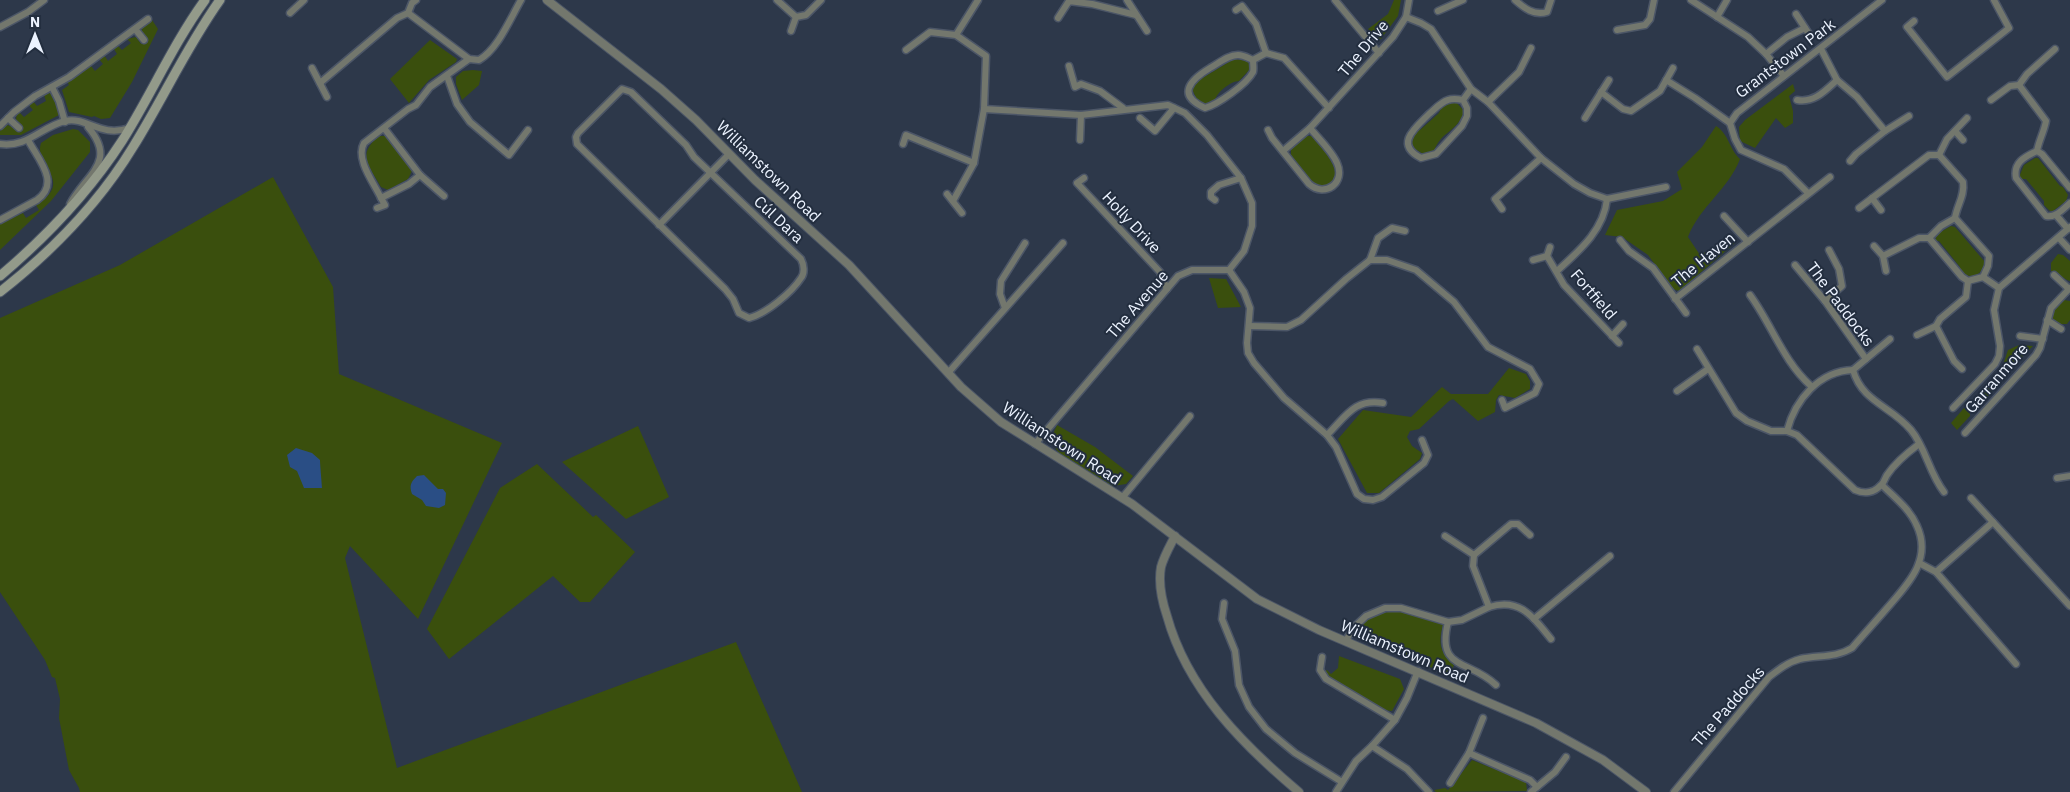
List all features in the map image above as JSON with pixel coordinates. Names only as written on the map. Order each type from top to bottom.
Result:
[{"type":"main road","points":[[0,276],[24,256],[64,216],[100,172],[130,128],[185,30],[205,0]]},
{"type":"main road","points":[[0,292],[55,244],[106,186],[132,149],[190,46],[220,0]]},
{"type":"street","points":[[0,27],[28,12],[44,0]]},
{"type":"street","points":[[290,13],[304,0]]},
{"type":"street","points":[[320,83],[397,18],[408,13],[416,0]]},
{"type":"street","points":[[408,13],[469,59],[479,60],[484,57],[497,41],[521,0]]},
{"type":"street","name":"Williamstown Road","points":[[547,0],[661,89],[706,129],[755,180],[849,265],[948,373],[986,410],[1035,444],[1122,498],[1257,599],[1294,618],[1553,732],[1612,766],[1646,792]]},
{"type":"street","points":[[777,0],[796,17]]},
{"type":"street","points":[[796,17],[806,15],[821,0]]},
{"type":"street","points":[[956,35],[978,0]]},
{"type":"street","points":[[1058,18],[1069,0],[1092,2],[1136,15]]},
{"type":"street","points":[[1127,0],[1147,31]]},
{"type":"street","points":[[1335,0],[1379,53]]},
{"type":"street","name":"The Drive","points":[[1283,150],[1310,128],[1393,37],[1406,17],[1409,0]]},
{"type":"street","points":[[1438,11],[1463,0]]},
{"type":"street","points":[[1515,0],[1534,13],[1540,14],[1547,12],[1552,0]]},
{"type":"street","points":[[1617,30],[1645,25],[1650,19],[1654,0]]},
{"type":"street","points":[[1691,0],[1748,37],[1766,54],[1784,76]]},
{"type":"street","points":[[1717,17],[1727,0]]},
{"type":"street","name":"Grantstown Park","points":[[1730,124],[1737,113],[1882,0]]},
{"type":"street","points":[[1914,21],[1907,27],[1947,77],[2009,28],[1994,0]]},
{"type":"street","points":[[1236,10],[1242,6],[1256,24],[1266,53]]},
{"type":"street","points":[[1796,14],[1809,34]]},
{"type":"street","points":[[791,31],[796,17]]},
{"type":"street","points":[[1406,17],[1431,29],[1471,88],[1488,102],[1540,158],[1574,184],[1590,193],[1607,199],[1666,187]]},
{"type":"street","points":[[0,126],[35,96],[69,77],[148,19]]},
{"type":"street","points":[[135,28],[144,40]]},
{"type":"street","points":[[1766,54],[1787,37],[1805,28]]},
{"type":"street","points":[[906,50],[930,32],[956,35],[986,56],[984,109],[974,163],[953,201]]},
{"type":"street","points":[[1488,102],[1519,72],[1531,48]]},
{"type":"street","points":[[1821,49],[1837,80],[1857,97],[1885,131]]},
{"type":"street","points":[[1991,100],[2010,86],[2019,84],[2027,74],[2055,49]]},
{"type":"street","points":[[1253,60],[1266,53],[1284,58],[1329,108]]},
{"type":"street","points":[[1229,56],[1245,56],[1253,60],[1253,72],[1247,80],[1215,106],[1205,108],[1195,104],[1188,90],[1190,83],[1195,77],[1229,56]]},
{"type":"street","points":[[377,208],[384,204],[361,153],[364,143],[416,105],[430,87],[469,59]]},
{"type":"street","points":[[1069,66],[1075,87],[1081,84],[1100,91],[1123,108]]},
{"type":"street","points":[[312,68],[327,97]]},
{"type":"street","points":[[1601,92],[1623,109],[1631,110],[1660,91],[1673,68]]},
{"type":"street","points":[[447,76],[458,104],[470,122],[509,155],[528,130]]},
{"type":"street","points":[[1585,118],[1610,80]]},
{"type":"street","points":[[1666,80],[1695,98],[1730,124],[1741,150],[1784,170],[1808,193]]},
{"type":"street","points":[[1797,100],[1806,101],[1821,94],[1837,80]]},
{"type":"street","points":[[2019,84],[2046,121],[2045,131],[2039,140],[2037,151],[2016,164],[2014,171],[2016,178],[2046,216],[2056,215],[2070,204]]},
{"type":"street","points":[[52,87],[59,101],[65,122]]},
{"type":"street","points":[[1463,100],[1471,88]]},
{"type":"street","name":"Cúl Dara","points":[[625,89],[631,92],[686,144],[694,157],[710,173],[802,259],[804,268],[802,277],[772,307],[757,316],[749,318],[739,313],[733,300],[725,290],[582,150],[576,141],[578,133],[618,92],[625,89]]},
{"type":"street","points":[[1448,100],[1463,100],[1468,116],[1462,126],[1436,154],[1421,158],[1414,154],[1409,149],[1408,143],[1412,130],[1448,100]]},
{"type":"street","points":[[984,109],[1081,115],[1123,108],[1168,105],[1185,113],[1207,135],[1241,178],[1252,203],[1252,226],[1244,251],[1229,270],[1244,292],[1250,308],[1247,343],[1248,353],[1254,363],[1284,398],[1328,435],[1344,462],[1357,494],[1364,499],[1373,500],[1382,497],[1424,463],[1428,455],[1422,440]]},
{"type":"street","points":[[1140,118],[1155,131],[1174,108]]},
{"type":"street","points":[[1080,140],[1081,115]]},
{"type":"street","points":[[1850,161],[1885,131],[1909,116]]},
{"type":"street","points":[[8,118],[19,128]]},
{"type":"street","points":[[1939,155],[1947,139],[1967,118]]},
{"type":"street","points":[[0,144],[10,145],[28,140],[65,122],[78,120],[108,131],[130,128]]},
{"type":"street","points":[[64,216],[74,196],[99,162],[101,156],[100,144],[86,124]]},
{"type":"street","points":[[384,128],[420,175],[444,196]]},
{"type":"street","points":[[1268,130],[1314,188],[1322,191],[1332,188],[1338,182],[1340,176],[1336,161],[1310,128]]},
{"type":"street","points":[[1955,131],[1962,140]]},
{"type":"street","points":[[903,144],[906,135],[974,163]]},
{"type":"street","points":[[0,220],[42,196],[48,187],[48,177],[28,140]]},
{"type":"street","points":[[2037,151],[2042,154],[2070,188]]},
{"type":"street","points":[[659,225],[729,154]]},
{"type":"street","points":[[1858,208],[1928,155],[1939,155],[1963,182],[1963,196],[1957,208],[1955,218],[1941,226],[1929,238],[1920,238],[1884,256]]},
{"type":"street","points":[[1502,209],[1495,199],[1540,158]]},
{"type":"street","points":[[381,198],[409,184],[420,175]]},
{"type":"street","name":"The Haven","points":[[1675,299],[1830,177]]},
{"type":"street","name":"Holly Drive","points":[[1084,178],[1077,183],[1160,272],[1167,289]]},
{"type":"street","points":[[1215,200],[1211,197],[1212,192],[1219,186],[1241,178]]},
{"type":"street","points":[[947,194],[962,213]]},
{"type":"street","points":[[1872,198],[1881,210]]},
{"type":"street","name":"Fortfield","points":[[1557,271],[1584,246],[1606,212],[1607,199]]},
{"type":"street","points":[[1953,408],[1995,364],[1999,356],[2000,346],[1994,310],[1999,288],[2069,228],[2056,215]]},
{"type":"street","name":"The Haven","points":[[1724,216],[1748,242]]},
{"type":"street","points":[[1955,218],[1989,256],[1988,266],[1983,278]]},
{"type":"street","points":[[1249,326],[1287,327],[1301,320],[1370,260],[1378,238],[1392,228],[1405,231]]},
{"type":"street","points":[[1929,238],[1962,277],[1968,281],[1983,278],[1999,288]]},
{"type":"street","points":[[2059,238],[2070,250]]},
{"type":"street","name":"The Haven","points":[[1620,240],[1629,251],[1653,268],[1686,313]]},
{"type":"street","points":[[1004,308],[1000,294],[1001,281],[1025,243]]},
{"type":"street","points":[[948,373],[1063,243]]},
{"type":"street","points":[[1874,246],[1884,256],[1886,271]]},
{"type":"street","points":[[1533,260],[1547,256],[1550,247]]},
{"type":"street","points":[[1825,301],[1842,286],[1840,269],[1829,250]]},
{"type":"street","name":"Fortfield","points":[[1547,256],[1564,285],[1619,343]]},
{"type":"street","points":[[1370,260],[1387,260],[1416,270],[1454,302],[1488,347],[1530,369],[1539,384],[1535,393],[1506,408],[1502,400]]},
{"type":"street","name":"The Paddocks","points":[[1795,265],[1825,301],[1866,359]]},
{"type":"street","name":"The Avenue","points":[[1035,444],[1178,276],[1192,270],[1229,270]]},
{"type":"street","name":"Garranmore","points":[[1965,433],[2036,355],[2043,339],[2051,308],[2069,292],[2054,274]]},
{"type":"street","points":[[1917,335],[1936,326],[1940,319],[1966,297],[1968,281]]},
{"type":"street","points":[[1750,295],[1764,313],[1781,349],[1796,371],[1811,386],[1795,411],[1786,431]]},
{"type":"street","points":[[2047,320],[2061,329]]},
{"type":"street","name":"Fortfield","points":[[1612,336],[1623,324]]},
{"type":"street","points":[[1936,326],[1954,361],[1962,369]]},
{"type":"street","name":"Garranmore","points":[[2020,336],[2043,339]]},
{"type":"street","name":"The Paddocks","points":[[1811,386],[1822,379],[1845,370],[1853,370],[1890,339]]},
{"type":"street","points":[[1697,350],[1736,413],[1747,421],[1765,429],[1797,434],[1855,490],[1862,493],[1870,492],[1882,485],[1887,474],[1906,453],[1919,444]]},
{"type":"street","points":[[1677,391],[1708,369]]},
{"type":"street","name":"The Paddocks","points":[[1853,370],[1856,382],[1862,390],[1903,421],[1913,432],[1935,480],[1944,492]]},
{"type":"street","points":[[1328,435],[1358,404],[1372,401],[1383,403]]},
{"type":"street","points":[[1122,498],[1190,416]]},
{"type":"street","points":[[2057,478],[2070,476]]},
{"type":"street","name":"The Paddocks","points":[[1674,792],[1769,677],[1782,667],[1798,659],[1835,655],[1844,653],[1852,648],[1912,579],[1919,563],[1922,545],[1917,525],[1909,511],[1882,485]]},
{"type":"street","points":[[1970,501],[1993,522],[2070,606]]},
{"type":"street","points":[[1936,572],[1993,522]]},
{"type":"street","points":[[1489,607],[1473,566],[1474,555],[1511,524],[1518,524],[1530,536]]},
{"type":"street","points":[[1175,536],[1163,562],[1160,584],[1168,623],[1182,659],[1196,684],[1224,718],[1264,760],[1299,792]]},
{"type":"street","points":[[1446,536],[1474,555]]},
{"type":"street","points":[[1534,619],[1610,556]]},
{"type":"street","points":[[1919,563],[1936,572],[2016,664]]},
{"type":"street","points":[[1346,641],[1352,629],[1366,616],[1385,608],[1400,608],[1448,622],[1462,620],[1501,603],[1514,605],[1524,610],[1551,639]]},
{"type":"street","points":[[1224,604],[1222,619],[1235,651],[1239,685],[1249,707],[1266,730],[1295,753],[1342,782]]},
{"type":"street","points":[[1448,622],[1444,636],[1445,648],[1452,659],[1486,676],[1496,686]]},
{"type":"street","points":[[1322,657],[1320,670],[1326,679],[1395,720]]},
{"type":"street","points":[[1336,792],[1356,761],[1395,720],[1407,698],[1418,671]]},
{"type":"street","points":[[1450,783],[1469,752],[1483,718]]},
{"type":"street","points":[[1372,746],[1407,769],[1429,792]]},
{"type":"street","points":[[1469,752],[1530,780],[1538,787]]},
{"type":"street","points":[[1531,792],[1555,772],[1566,757]]},
{"type":"green space","points":[[1394,0],[1401,0],[1398,16],[1381,39],[1377,39],[1368,29],[1388,14]]},
{"type":"green space","points":[[152,20],[158,29],[132,82],[110,118],[101,119],[69,112],[62,90],[69,85],[67,81],[91,66],[95,71],[103,64],[99,59],[104,55],[108,61],[117,54],[114,49],[118,46],[122,50],[131,43],[127,39],[136,37],[141,44],[147,40],[142,32],[142,28]]},
{"type":"green space","points":[[430,40],[457,59],[456,62],[429,80],[409,103],[390,79]]},
{"type":"green space","points":[[1234,59],[1248,61],[1250,69],[1239,81],[1221,90],[1215,100],[1205,104],[1198,102],[1192,89],[1194,83]]},
{"type":"green space","points":[[463,71],[482,71],[479,85],[462,100],[456,84],[456,77]]},
{"type":"green space","points":[[1793,84],[1795,91],[1789,96],[1793,111],[1793,123],[1785,128],[1776,118],[1755,148],[1740,141],[1739,127],[1745,120]]},
{"type":"green space","points":[[50,93],[57,106],[59,115],[21,135],[0,135],[0,131],[7,125],[17,131],[21,127],[16,119],[17,114],[19,112],[24,117],[33,110],[28,104],[33,101],[37,106],[46,101],[44,95]]},
{"type":"green space","points":[[1456,102],[1464,111],[1461,118],[1454,128],[1441,139],[1434,151],[1425,155],[1415,149],[1411,142],[1413,134],[1439,113],[1444,106]]},
{"type":"green space","points":[[1716,126],[1724,133],[1733,151],[1740,159],[1728,180],[1693,226],[1688,237],[1700,255],[1731,239],[1736,242],[1679,291],[1673,289],[1648,255],[1622,237],[1605,235],[1617,210],[1663,201],[1682,189],[1677,172],[1702,147]]},
{"type":"green space","points":[[73,129],[78,130],[90,142],[90,152],[51,201],[0,250],[0,224],[23,213],[26,218],[39,210],[36,205],[53,188],[53,181],[42,159],[41,143],[53,135]]},
{"type":"green space","points":[[379,136],[387,138],[412,171],[408,179],[388,190],[381,187],[369,166],[366,155],[372,143]]},
{"type":"green space","points":[[1307,136],[1312,136],[1326,153],[1334,167],[1334,180],[1328,185],[1320,186],[1313,183],[1291,155],[1291,149]]},
{"type":"green space","points":[[2038,158],[2068,195],[2066,201],[2053,211],[2050,211],[2044,205],[2044,201],[2026,179],[2019,177],[2024,165]]},
{"type":"green space","points":[[273,177],[333,287],[339,374],[502,443],[418,619],[350,546],[345,558],[397,768],[736,642],[802,792],[80,792],[69,770],[59,718],[60,699],[55,678],[52,677],[45,660],[0,592],[0,318],[120,265]]},
{"type":"green space","points":[[1951,226],[1955,227],[1985,262],[1984,267],[1979,273],[1968,276],[1960,272],[1960,267],[1939,241],[1934,241],[1939,233]]},
{"type":"green space","points":[[2058,254],[2063,255],[2070,261],[2070,281],[2051,271],[2051,263]]},
{"type":"green space","points":[[1209,278],[1226,279],[1241,307],[1218,308]]},
{"type":"green space","points":[[2064,300],[2070,301],[2070,320],[2067,324],[2059,324],[2051,318],[2053,310]]},
{"type":"green space","points":[[2019,345],[2033,346],[2009,370],[1981,405],[1974,400],[1990,382],[1992,384],[1998,378],[1996,375],[2002,368],[2008,350]]},
{"type":"green space","points":[[1509,368],[1526,374],[1530,381],[1530,389],[1515,398],[1499,395],[1496,400],[1495,412],[1478,421],[1453,399],[1449,401],[1419,429],[1410,431],[1407,437],[1412,446],[1422,453],[1420,459],[1379,493],[1367,493],[1338,439],[1363,410],[1411,417],[1442,387],[1451,394],[1488,394]]},
{"type":"green space","points":[[1964,408],[1970,416],[1957,430],[1951,423]]},
{"type":"green space","points":[[1057,425],[1095,447],[1133,476],[1126,484],[1113,486],[1059,453],[1050,441]]},
{"type":"green space","points":[[638,426],[669,497],[626,519],[562,462]]},
{"type":"green space","points":[[537,464],[593,517],[596,515],[635,552],[590,602],[580,602],[553,576],[449,659],[427,629],[500,488]]},
{"type":"green space","points":[[1392,611],[1403,612],[1443,625],[1441,647],[1454,665],[1449,675],[1361,638],[1359,629],[1363,622]]},
{"type":"green space","points":[[1339,656],[1400,679],[1404,689],[1392,711],[1384,710],[1330,678],[1324,672],[1327,670],[1331,674],[1338,668]]},
{"type":"green space","points":[[1472,760],[1526,782],[1527,791],[1436,792],[1434,790],[1445,788],[1448,790]]},
{"type":"water","points":[[296,448],[312,453],[320,460],[322,488],[304,488],[297,471],[290,467],[287,455]]},
{"type":"water","points":[[424,475],[438,489],[443,489],[446,493],[445,505],[439,508],[426,506],[422,500],[412,494],[412,482],[417,476]]}]
